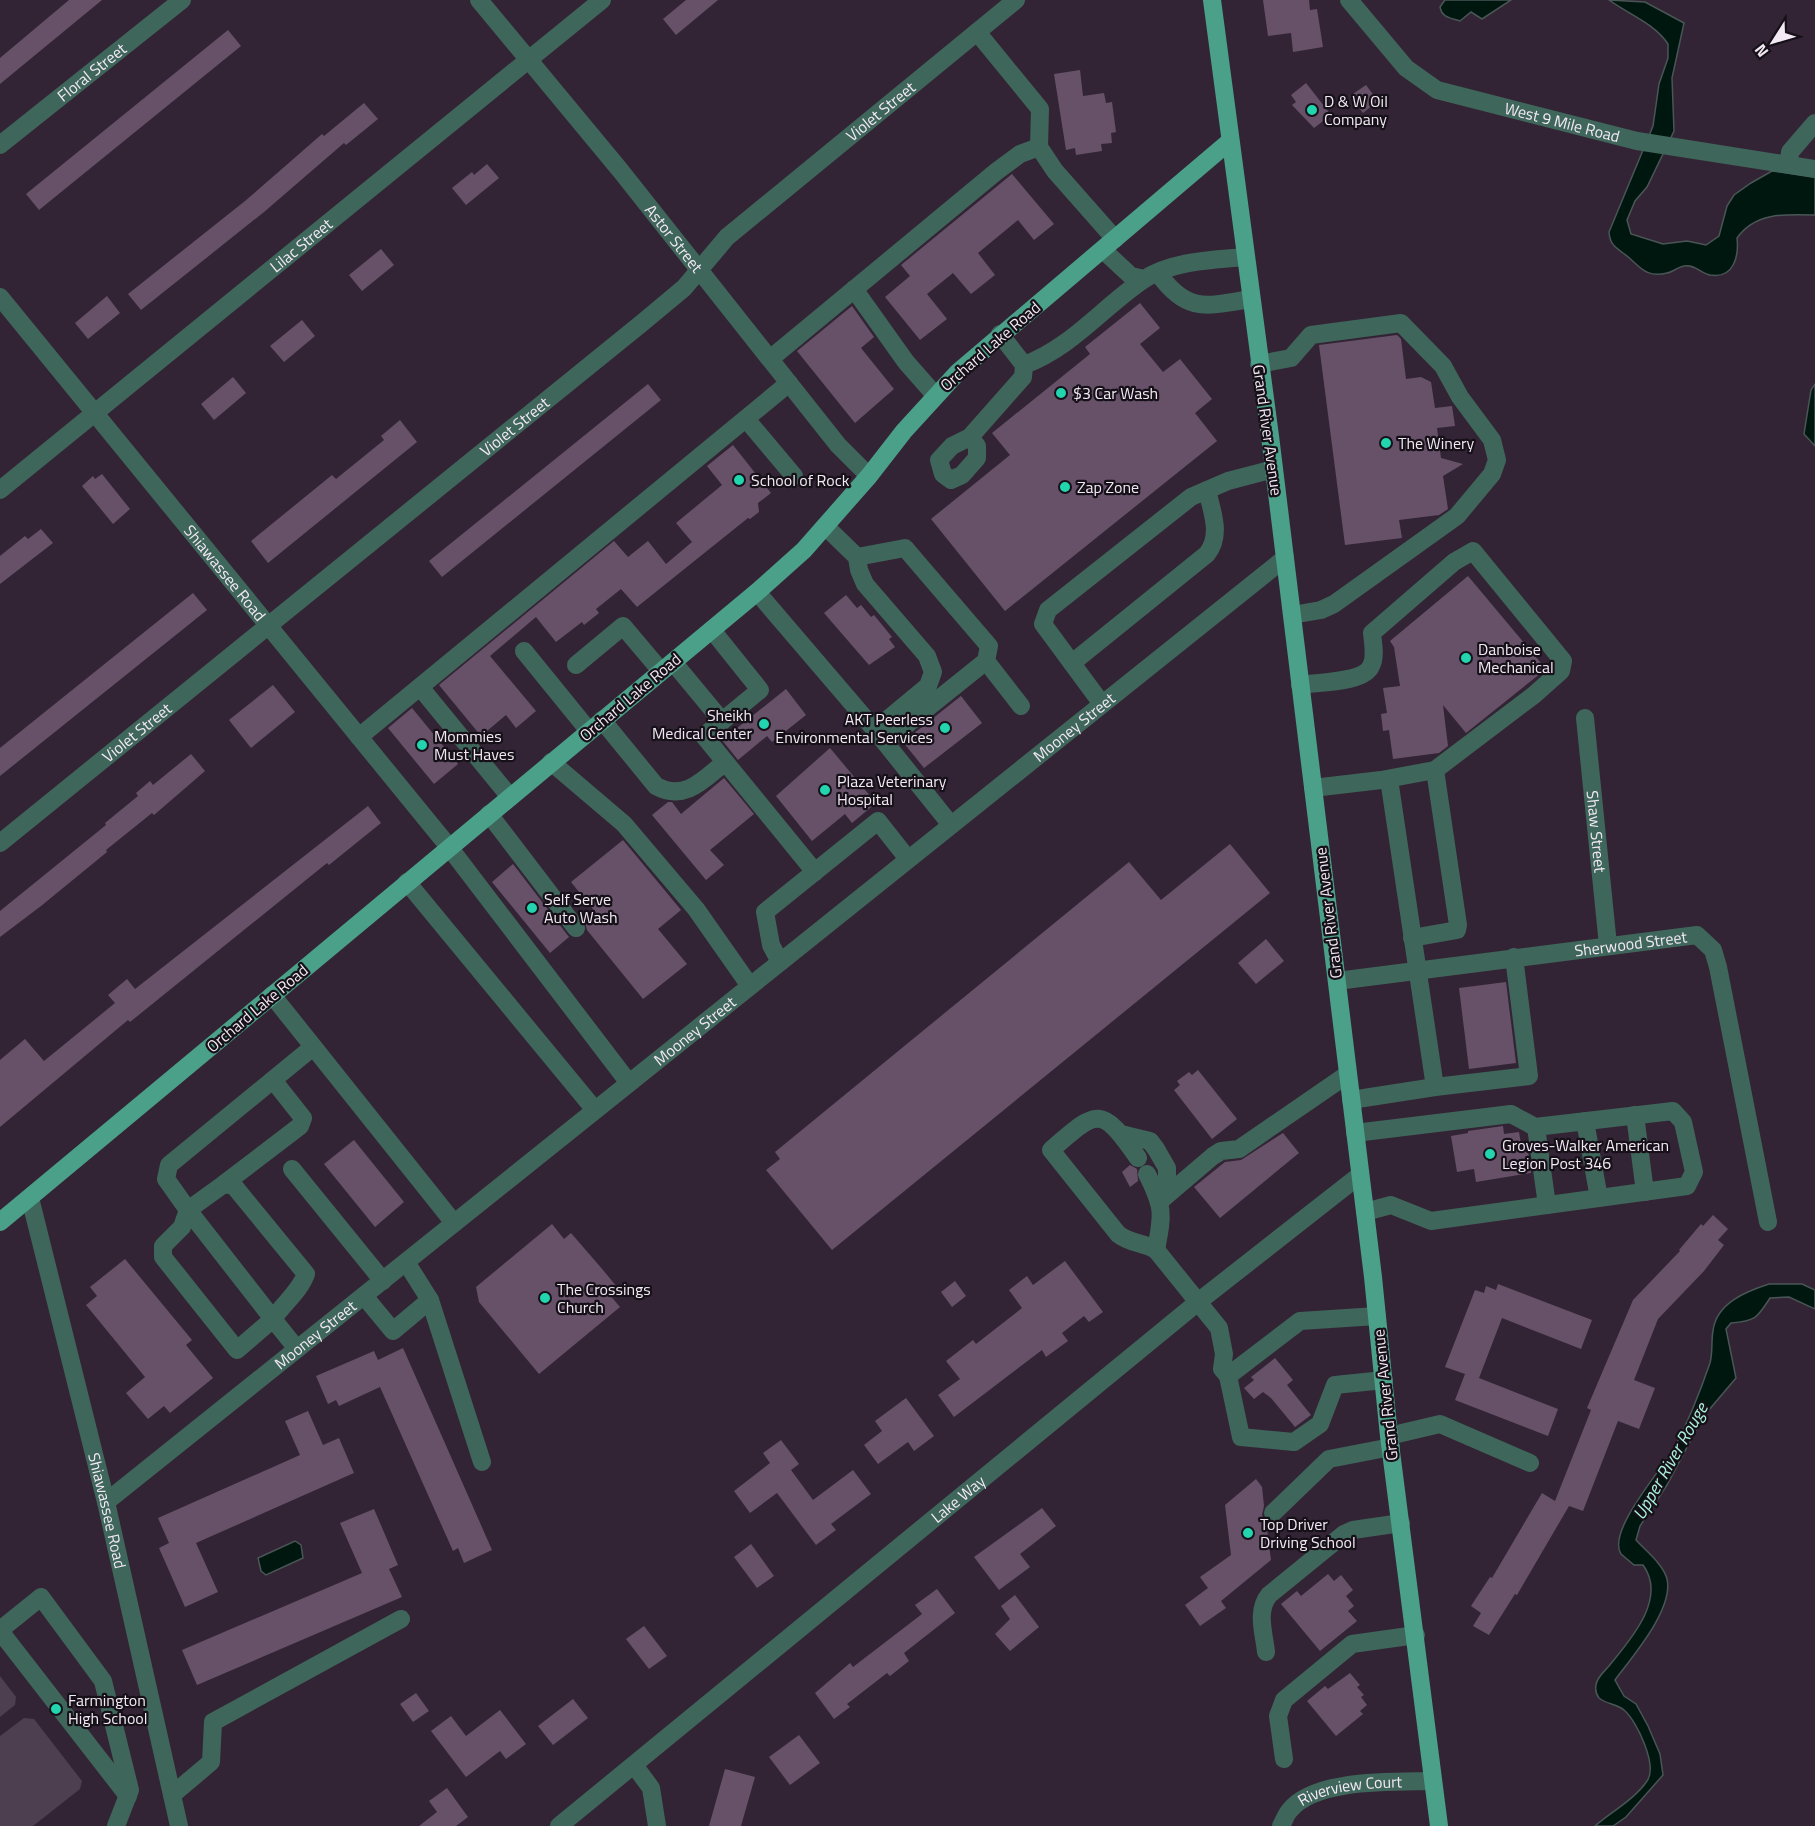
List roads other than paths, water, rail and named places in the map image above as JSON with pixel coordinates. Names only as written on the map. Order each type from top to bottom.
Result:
[{"type":"main road","name":"Grand River Avenue","points":[[1212,0],[1274,469],[1365,1212],[1390,1442],[1439,1826]]},
{"type":"main road","name":"Orchard Lake Road","points":[[0,1222],[757,592],[804,550],[869,476],[935,395],[1000,334],[1109,245],[1230,141]]},
{"type":"street","name":"Floral Street","points":[[0,145],[182,0]]},
{"type":"street","name":"Astor Street","points":[[479,0],[620,170],[838,446],[869,476]]},
{"type":"street","name":"Lilac Street","points":[[0,490],[602,0]]},
{"type":"street","name":"Violet Street","points":[[0,843],[642,323],[684,288],[727,237],[1016,0]]},
{"type":"street","name":"West 9 Mile Road","points":[[1349,0],[1406,68],[1437,90],[1637,141],[1815,169]]},
{"type":"street","points":[[977,32],[1040,109],[1042,130],[1039,147],[1131,276],[1151,276],[1198,261],[1245,257]]},
{"type":"street","points":[[1789,164],[1791,152],[1815,123]]},
{"type":"street","points":[[770,359],[998,171],[1020,154],[1039,147]]},
{"type":"street","points":[[1151,276],[1191,304],[1204,307],[1251,300]]},
{"type":"street","points":[[1024,365],[1042,359],[1058,348],[1151,276]]},
{"type":"street","points":[[854,290],[906,362],[935,395]]},
{"type":"street","name":"Shiawassee Road","points":[[0,297],[449,847],[629,1083]]},
{"type":"street","points":[[1259,364],[1291,358],[1311,335],[1401,323],[1443,366],[1460,397],[1492,440],[1497,460],[1492,474],[1457,516],[1334,604],[1321,610],[1292,615]]},
{"type":"street","points":[[970,437],[1023,377],[1024,365],[1000,334]]},
{"type":"street","points":[[360,737],[789,383]]},
{"type":"street","points":[[746,419],[794,476]]},
{"type":"street","points":[[1102,704],[1042,624],[1048,610],[1191,497],[1274,469]]},
{"type":"street","points":[[1072,663],[1207,554],[1215,541],[1215,532],[1207,490]]},
{"type":"street","points":[[825,526],[858,563],[865,584],[927,656],[933,672],[928,686],[880,736]]},
{"type":"street","points":[[858,563],[906,548],[989,646],[986,661],[880,736]]},
{"type":"street","points":[[1300,685],[1361,677],[1371,669],[1374,659],[1372,633],[1454,562],[1473,551],[1563,661],[1561,671],[1534,695],[1435,770],[1389,779],[1313,788]]},
{"type":"street","name":"Mooney Street","points":[[106,1502],[1285,558]]},
{"type":"street","points":[[757,592],[880,736],[951,825]]},
{"type":"street","points":[[576,665],[623,626],[722,722]]},
{"type":"street","points":[[712,630],[760,690],[704,736],[815,872]]},
{"type":"street","points":[[524,651],[595,726],[656,786],[665,791],[681,793],[691,789],[725,762]]},
{"type":"street","points":[[986,661],[1021,706]]},
{"type":"street","points":[[420,687],[510,796]]},
{"type":"street","name":"Shaw Street","points":[[1585,718],[1608,945]]},
{"type":"street","points":[[552,762],[603,804],[638,840],[696,909],[750,986]]},
{"type":"street","points":[[1412,938],[1451,932],[1457,930],[1458,925],[1435,770]]},
{"type":"street","points":[[1389,779],[1435,1087]]},
{"type":"street","points":[[489,814],[576,928]]},
{"type":"street","points":[[780,962],[771,945],[765,912],[878,821],[908,859]]},
{"type":"street","points":[[407,882],[595,1110]]},
{"type":"street","name":"Sherwood Street","points":[[1337,981],[1697,935],[1713,950],[1768,1222]]},
{"type":"street","points":[[1351,1100],[1529,1076],[1514,957]]},
{"type":"street","points":[[272,995],[454,1223]]},
{"type":"street","points":[[297,1349],[166,1179],[169,1165],[314,1047]]},
{"type":"street","points":[[1159,1202],[1213,1156],[1221,1151],[1239,1149],[1348,1074]]},
{"type":"street","points":[[224,1184],[234,1186],[306,1274],[303,1284],[283,1303],[273,1319],[237,1350],[163,1257],[163,1246],[182,1227],[188,1210],[300,1125],[303,1118],[273,1080]]},
{"type":"street","points":[[1355,1133],[1511,1114],[1536,1127],[1673,1111],[1683,1122],[1694,1172],[1687,1186],[1431,1221],[1391,1205],[1365,1212]]},
{"type":"street","points":[[1635,1115],[1645,1192]]},
{"type":"street","points":[[1156,1250],[1162,1216],[1159,1202],[1143,1166],[1121,1134],[1105,1119],[1096,1118],[1085,1122],[1051,1150],[1118,1234],[1131,1243],[1142,1243],[1156,1250],[1219,1329],[1224,1354],[1222,1369],[1228,1376],[1241,1437],[1294,1442],[1320,1424],[1335,1385],[1383,1380]]},
{"type":"street","points":[[1586,1121],[1599,1198]]},
{"type":"street","points":[[1536,1127],[1547,1205]]},
{"type":"street","points":[[1121,1134],[1150,1141],[1167,1168],[1167,1180],[1159,1202]]},
{"type":"street","points":[[292,1169],[383,1281]]},
{"type":"street","name":"Lake Way","points":[[559,1826],[1198,1302],[1360,1175]]},
{"type":"street","name":"Shiawassee Road","points":[[30,1198],[106,1502],[179,1826]]},
{"type":"street","points":[[406,1262],[430,1300],[482,1462]]},
{"type":"street","points":[[364,1296],[393,1331],[430,1300]]},
{"type":"street","points":[[1228,1376],[1300,1321],[1377,1316]]},
{"type":"street","points":[[1273,1513],[1329,1459],[1390,1442],[1440,1424],[1530,1463]]},
{"type":"street","points":[[1266,1652],[1261,1612],[1263,1602],[1269,1595],[1344,1534],[1353,1530],[1401,1523]]},
{"type":"street","points":[[116,1826],[128,1796],[130,1790],[103,1681],[41,1597],[0,1630],[128,1796]]},
{"type":"street","points":[[172,1795],[211,1762],[213,1722],[401,1619]]},
{"type":"street","points":[[1284,1759],[1278,1716],[1284,1700],[1353,1644],[1416,1635]]},
{"type":"street","points":[[634,1765],[651,1788],[657,1826]]},
{"type":"street","name":"Riverview Court","points":[[1281,1826],[1290,1809],[1304,1799],[1346,1784],[1433,1781]]},
{"type":"water","points":[[1445,0],[1511,0],[1482,19],[1471,12],[1460,21],[1447,17],[1443,13],[1440,7]]},
{"type":"water","points":[[1609,0],[1645,2],[1684,23],[1672,78],[1674,131],[1647,187],[1635,201],[1627,220],[1631,234],[1663,244],[1687,241],[1706,245],[1719,236],[1727,206],[1734,195],[1772,171],[1815,177],[1815,215],[1772,216],[1753,223],[1737,238],[1736,259],[1730,270],[1718,275],[1710,275],[1688,266],[1667,273],[1653,274],[1642,269],[1611,242],[1609,232],[1653,126],[1659,84],[1668,58],[1668,44],[1656,30]]},
{"type":"water","points":[[1815,384],[1815,446],[1804,434],[1811,390]]},
{"type":"water","name":"Upper River Rouge","points":[[1769,1284],[1802,1284],[1815,1290],[1815,1309],[1789,1297],[1770,1298],[1755,1317],[1731,1323],[1726,1329],[1736,1378],[1703,1417],[1667,1485],[1640,1526],[1636,1540],[1662,1568],[1667,1579],[1667,1591],[1664,1604],[1650,1632],[1615,1680],[1624,1696],[1636,1704],[1648,1726],[1660,1754],[1663,1775],[1626,1817],[1613,1826],[1595,1826],[1636,1794],[1650,1774],[1648,1755],[1635,1724],[1624,1710],[1605,1702],[1596,1693],[1599,1677],[1635,1632],[1649,1605],[1650,1578],[1643,1565],[1634,1565],[1621,1554],[1619,1544],[1622,1530],[1638,1499],[1675,1447],[1685,1427],[1710,1363],[1715,1321],[1726,1306],[1734,1300],[1751,1290]]},
{"type":"water","points":[[295,1541],[301,1545],[303,1558],[266,1575],[261,1571],[258,1558]]},
{"type":"place","name":"D & W Oil Company","points":[[1312,110]]},
{"type":"place","name":"$3 Car Wash","points":[[1061,393]]},
{"type":"place","name":"The Winery","points":[[1386,443]]},
{"type":"place","name":"School of Rock","points":[[739,480]]},
{"type":"place","name":"Zap Zone","points":[[1065,487]]},
{"type":"place","name":"Danboise Mechanical","points":[[1466,658]]},
{"type":"place","name":"Sheikh Medical Center","points":[[764,724]]},
{"type":"place","name":"AKT Peerless Environmental Services","points":[[945,728]]},
{"type":"place","name":"Mommies Must Haves","points":[[422,745]]},
{"type":"place","name":"Plaza Veterinary Hospital","points":[[825,790]]},
{"type":"place","name":"Self Serve Auto Wash","points":[[532,908]]},
{"type":"place","name":"Groves-Walker American Legion Post 346","points":[[1490,1154]]},
{"type":"place","name":"The Crossings Church","points":[[545,1298]]},
{"type":"place","name":"Top Driver Driving School","points":[[1248,1533]]},
{"type":"place","name":"Farmington High School","points":[[56,1709]]}]
